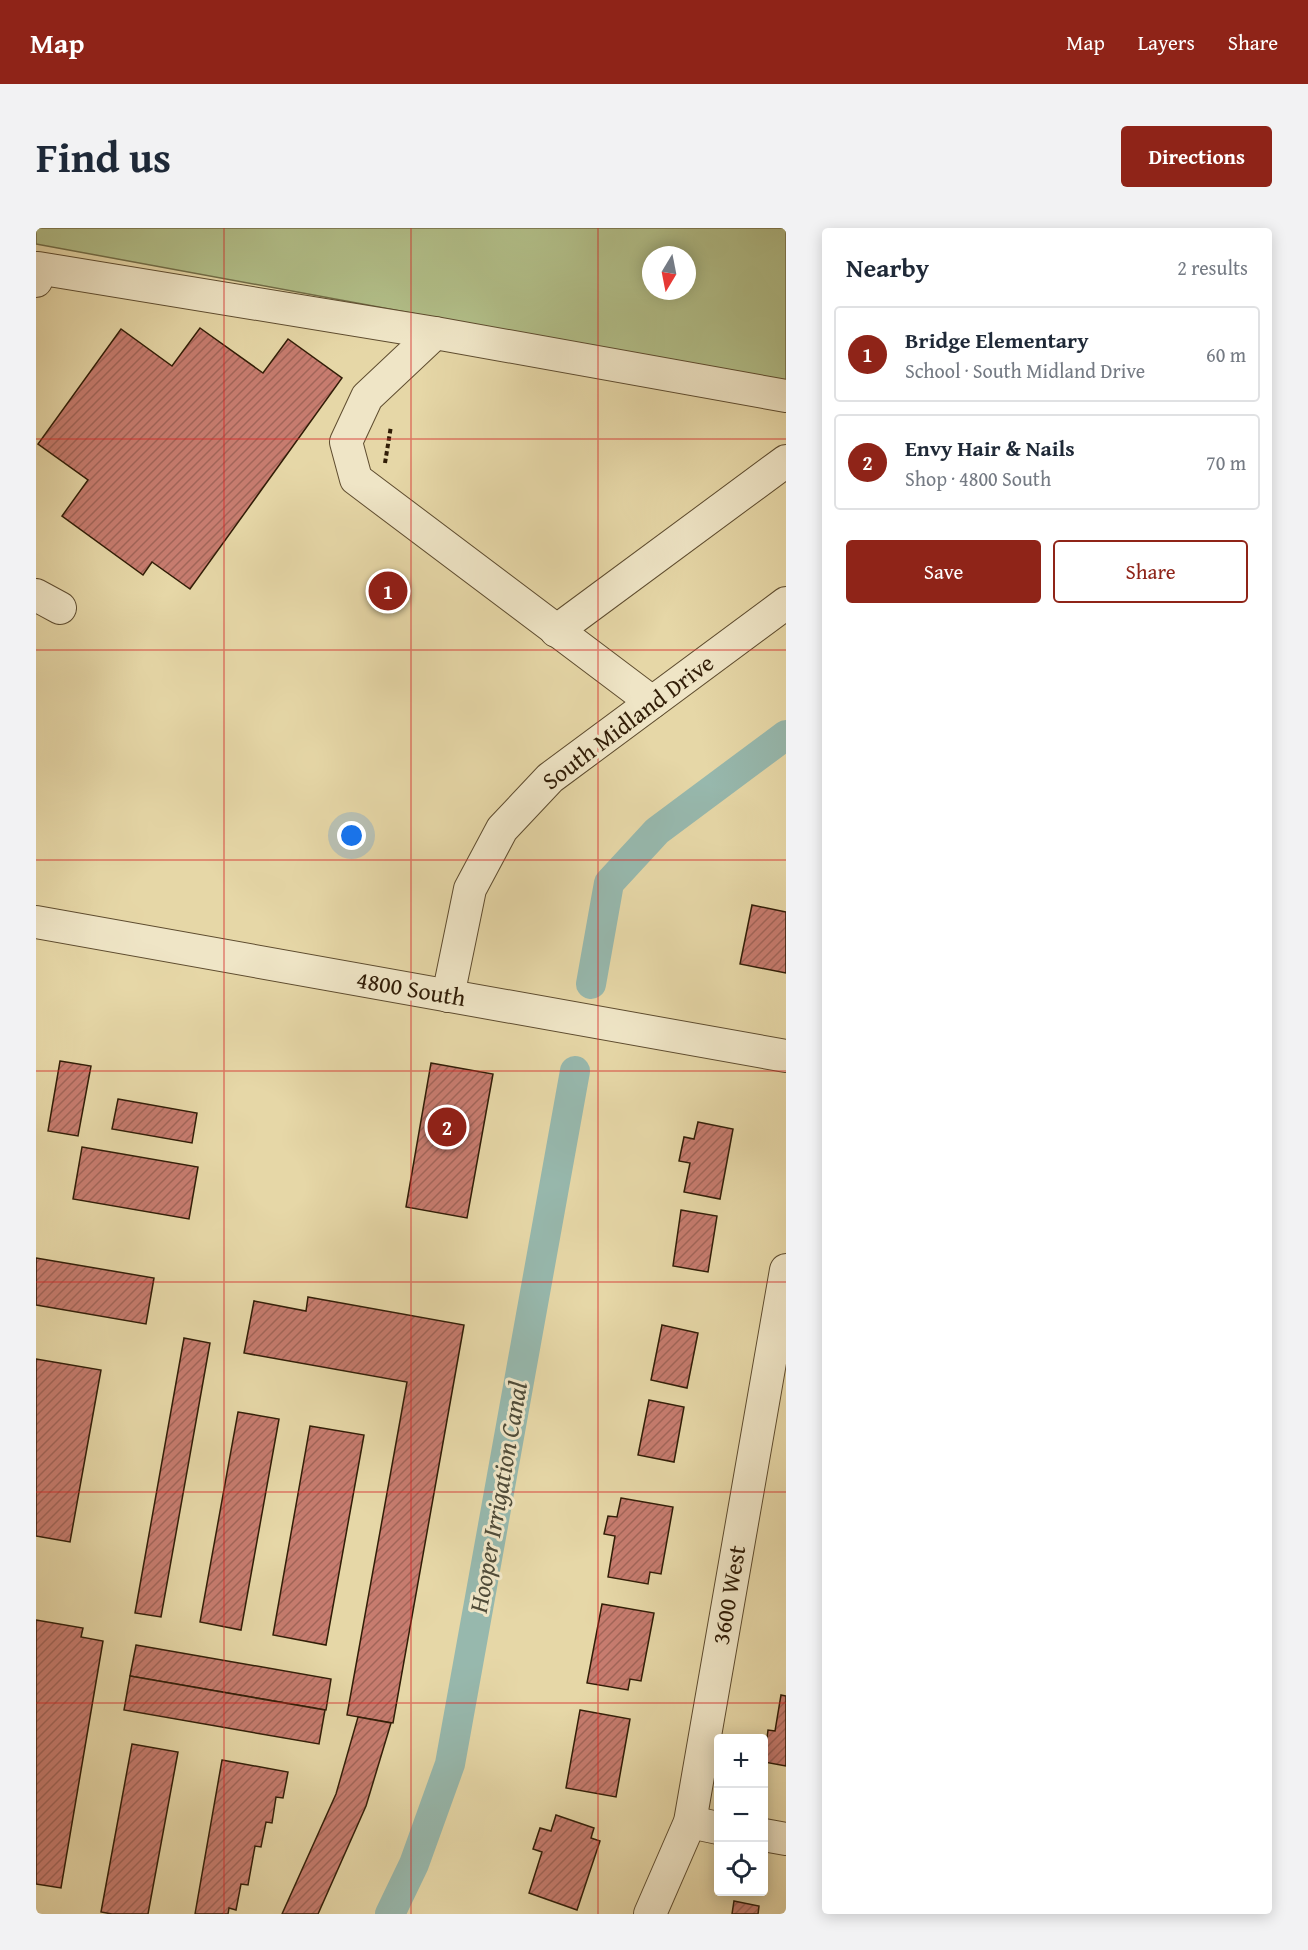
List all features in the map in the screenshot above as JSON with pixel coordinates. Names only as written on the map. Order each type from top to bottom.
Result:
[{"type":"street","points":[[36,281],[38,267],[435,333],[786,396]]},
{"type":"street","points":[[435,333],[367,397],[346,442],[356,479],[652,702]]},
{"type":"street","points":[[556,631],[786,461]]},
{"type":"street","name":"South Midland Drive","points":[[448,996],[470,889],[502,829],[550,778],[786,603]]},
{"type":"street","name":"4800 South","points":[[36,922],[786,1056]]},
{"type":"street","name":"3600 West","points":[[651,1914],[704,1825],[786,1270]]},
{"type":"street","points":[[768,1836],[786,1839]]},
{"type":"green space","points":[[36,228],[786,228],[786,382],[36,244]]},
{"type":"building","points":[[200,328],[263,373],[288,339],[342,378],[190,589],[152,562],[143,575],[62,516],[88,480],[38,444],[121,329],[172,366]]},
{"type":"building","points":[[752,905],[786,912],[786,973],[740,964]]},
{"type":"building","points":[[60,1061],[91,1066],[78,1136],[48,1131]]},
{"type":"building","points":[[431,1063],[493,1074],[467,1218],[406,1207]]},
{"type":"building","points":[[118,1099],[197,1113],[192,1143],[112,1129]]},
{"type":"building","points":[[698,1122],[733,1129],[720,1199],[684,1192],[690,1163],[679,1161],[684,1137],[694,1139]]},
{"type":"building","points":[[82,1147],[198,1167],[189,1219],[73,1199]]},
{"type":"building","points":[[681,1210],[717,1216],[708,1272],[673,1266]]},
{"type":"building","points":[[36,1258],[154,1278],[146,1324],[36,1305]]},
{"type":"building","points":[[308,1297],[464,1325],[393,1723],[347,1715],[407,1382],[244,1353],[254,1301],[306,1311]]},
{"type":"building","points":[[662,1325],[698,1333],[687,1388],[651,1380]]},
{"type":"building","points":[[184,1338],[210,1343],[161,1617],[135,1613]]},
{"type":"building","points":[[36,1359],[101,1370],[70,1542],[36,1536]]},
{"type":"building","points":[[649,1400],[684,1407],[674,1462],[638,1455]]},
{"type":"building","points":[[238,1412],[279,1419],[241,1630],[200,1622]]},
{"type":"building","points":[[310,1426],[364,1435],[326,1645],[273,1635]]},
{"type":"building","points":[[621,1498],[673,1507],[661,1574],[650,1572],[648,1584],[608,1577],[615,1536],[604,1534],[608,1516],[617,1517]]},
{"type":"building","points":[[602,1604],[654,1613],[641,1681],[630,1679],[628,1690],[587,1683]]},
{"type":"building","points":[[36,1620],[83,1628],[81,1637],[103,1641],[61,1888],[36,1884]]},
{"type":"building","points":[[136,1645],[331,1679],[326,1710],[130,1676]]},
{"type":"building","points":[[130,1676],[325,1710],[319,1744],[124,1710]]},
{"type":"building","points":[[781,1695],[786,1696],[786,1766],[768,1763],[768,1730],[775,1731]]},
{"type":"building","points":[[580,1710],[630,1719],[616,1797],[566,1788]]},
{"type":"building","points":[[358,1717],[391,1723],[366,1806],[318,1914],[282,1914],[336,1794]]},
{"type":"building","points":[[132,1744],[178,1752],[148,1914],[112,1914],[101,1912]]},
{"type":"building","points":[[222,1760],[288,1772],[283,1798],[276,1797],[272,1823],[266,1822],[261,1847],[255,1846],[248,1885],[241,1884],[236,1910],[229,1908],[228,1914],[195,1914]]},
{"type":"building","points":[[556,1815],[594,1828],[591,1838],[600,1841],[577,1910],[529,1893],[542,1852],[533,1849],[540,1828],[551,1831]]},
{"type":"building","points":[[734,1901],[759,1906],[758,1914],[732,1914]]},
{"type":"waterway","name":"Hooper Irrigation Canal","points":[[591,984],[609,883],[657,831],[786,735]]},
{"type":"waterway","name":"Hooper Irrigation Canal","points":[[390,1914],[414,1864],[450,1764],[575,1071]]},
{"type":"place","name":"Bridge Elementary","points":[[388,591]]},
{"type":"place","name":"Envy Hair & Nails","points":[[447,1127]]}]
